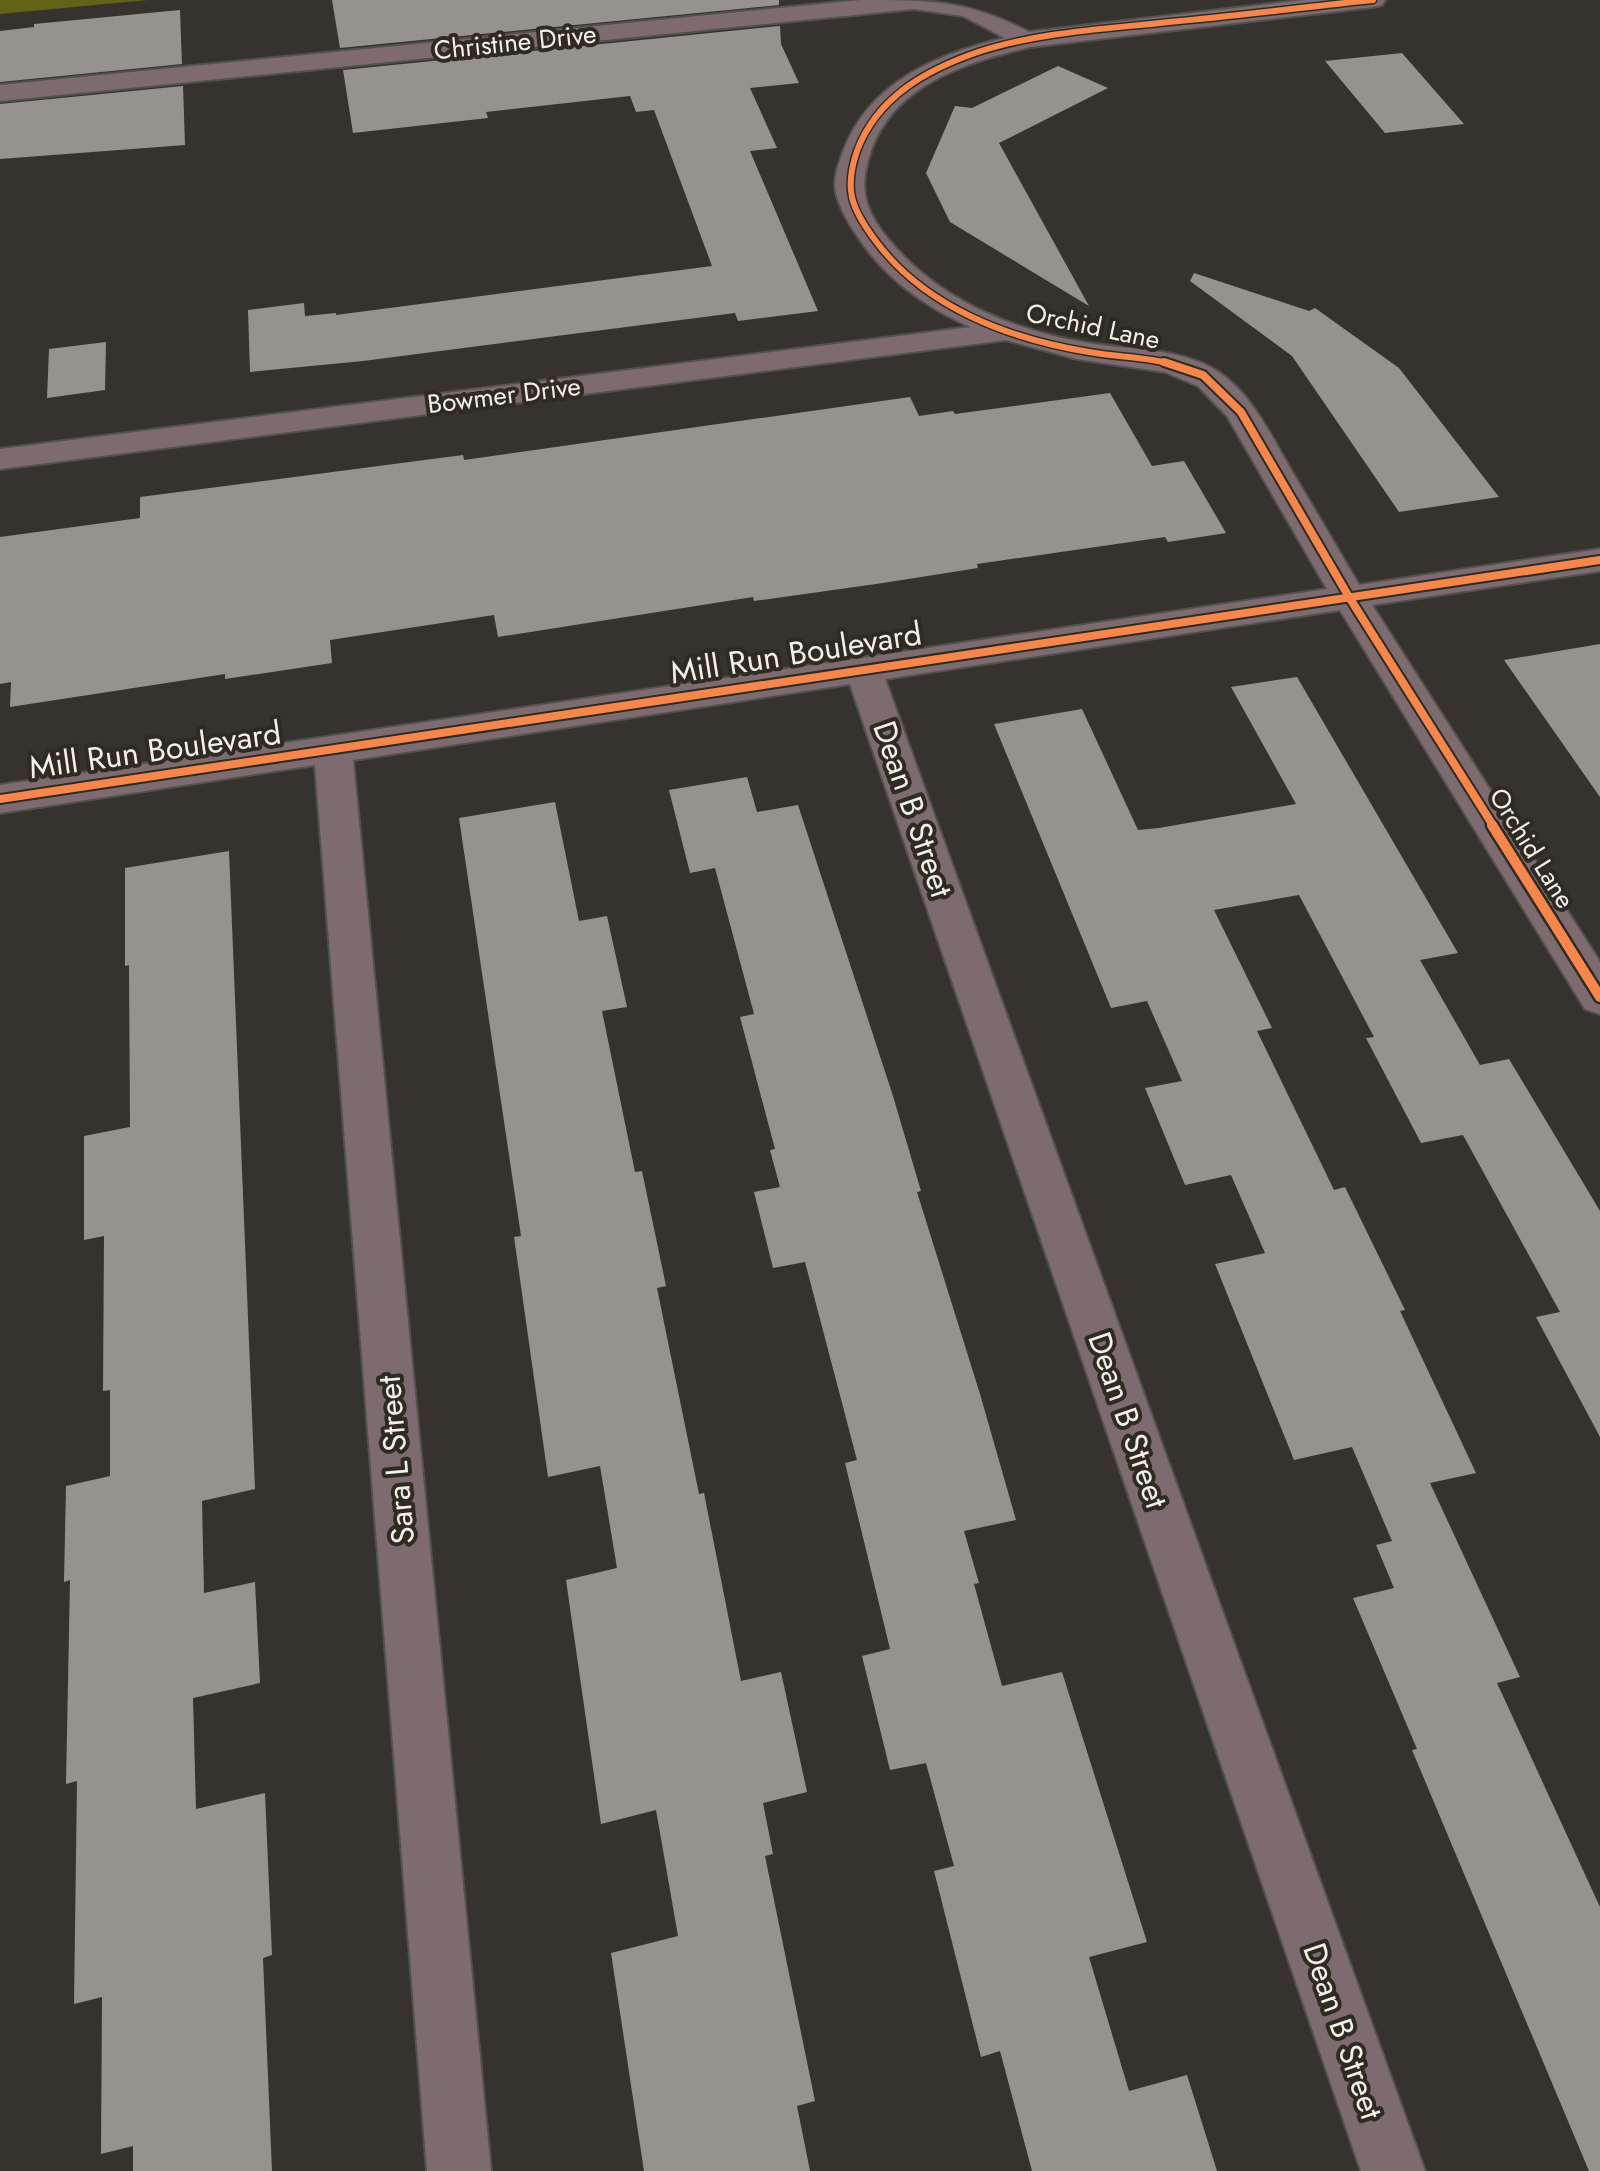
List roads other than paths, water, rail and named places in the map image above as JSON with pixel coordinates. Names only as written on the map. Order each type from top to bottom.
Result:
[{"type":"street","name":"Orchid Lane","points":[[1373,0],[1023,39],[960,58],[891,99],[864,125],[852,152],[847,183],[857,212],[901,272],[942,301],[1009,331],[1077,350],[1159,362],[1197,372],[1221,388],[1241,412],[1349,597],[1600,997]]},
{"type":"street","name":"Christine Drive","points":[[0,93],[914,2],[953,5],[989,16],[1023,39]]},
{"type":"street","name":"Bowmer Drive","points":[[0,459],[1009,331]]},
{"type":"street","name":"Mill Run Boulevard","points":[[0,799],[1600,560]]},
{"type":"street","name":"Dean B Street","points":[[863,669],[1393,2171]]},
{"type":"street","name":"Sara L Street","points":[[333,750],[459,2171]]}]
